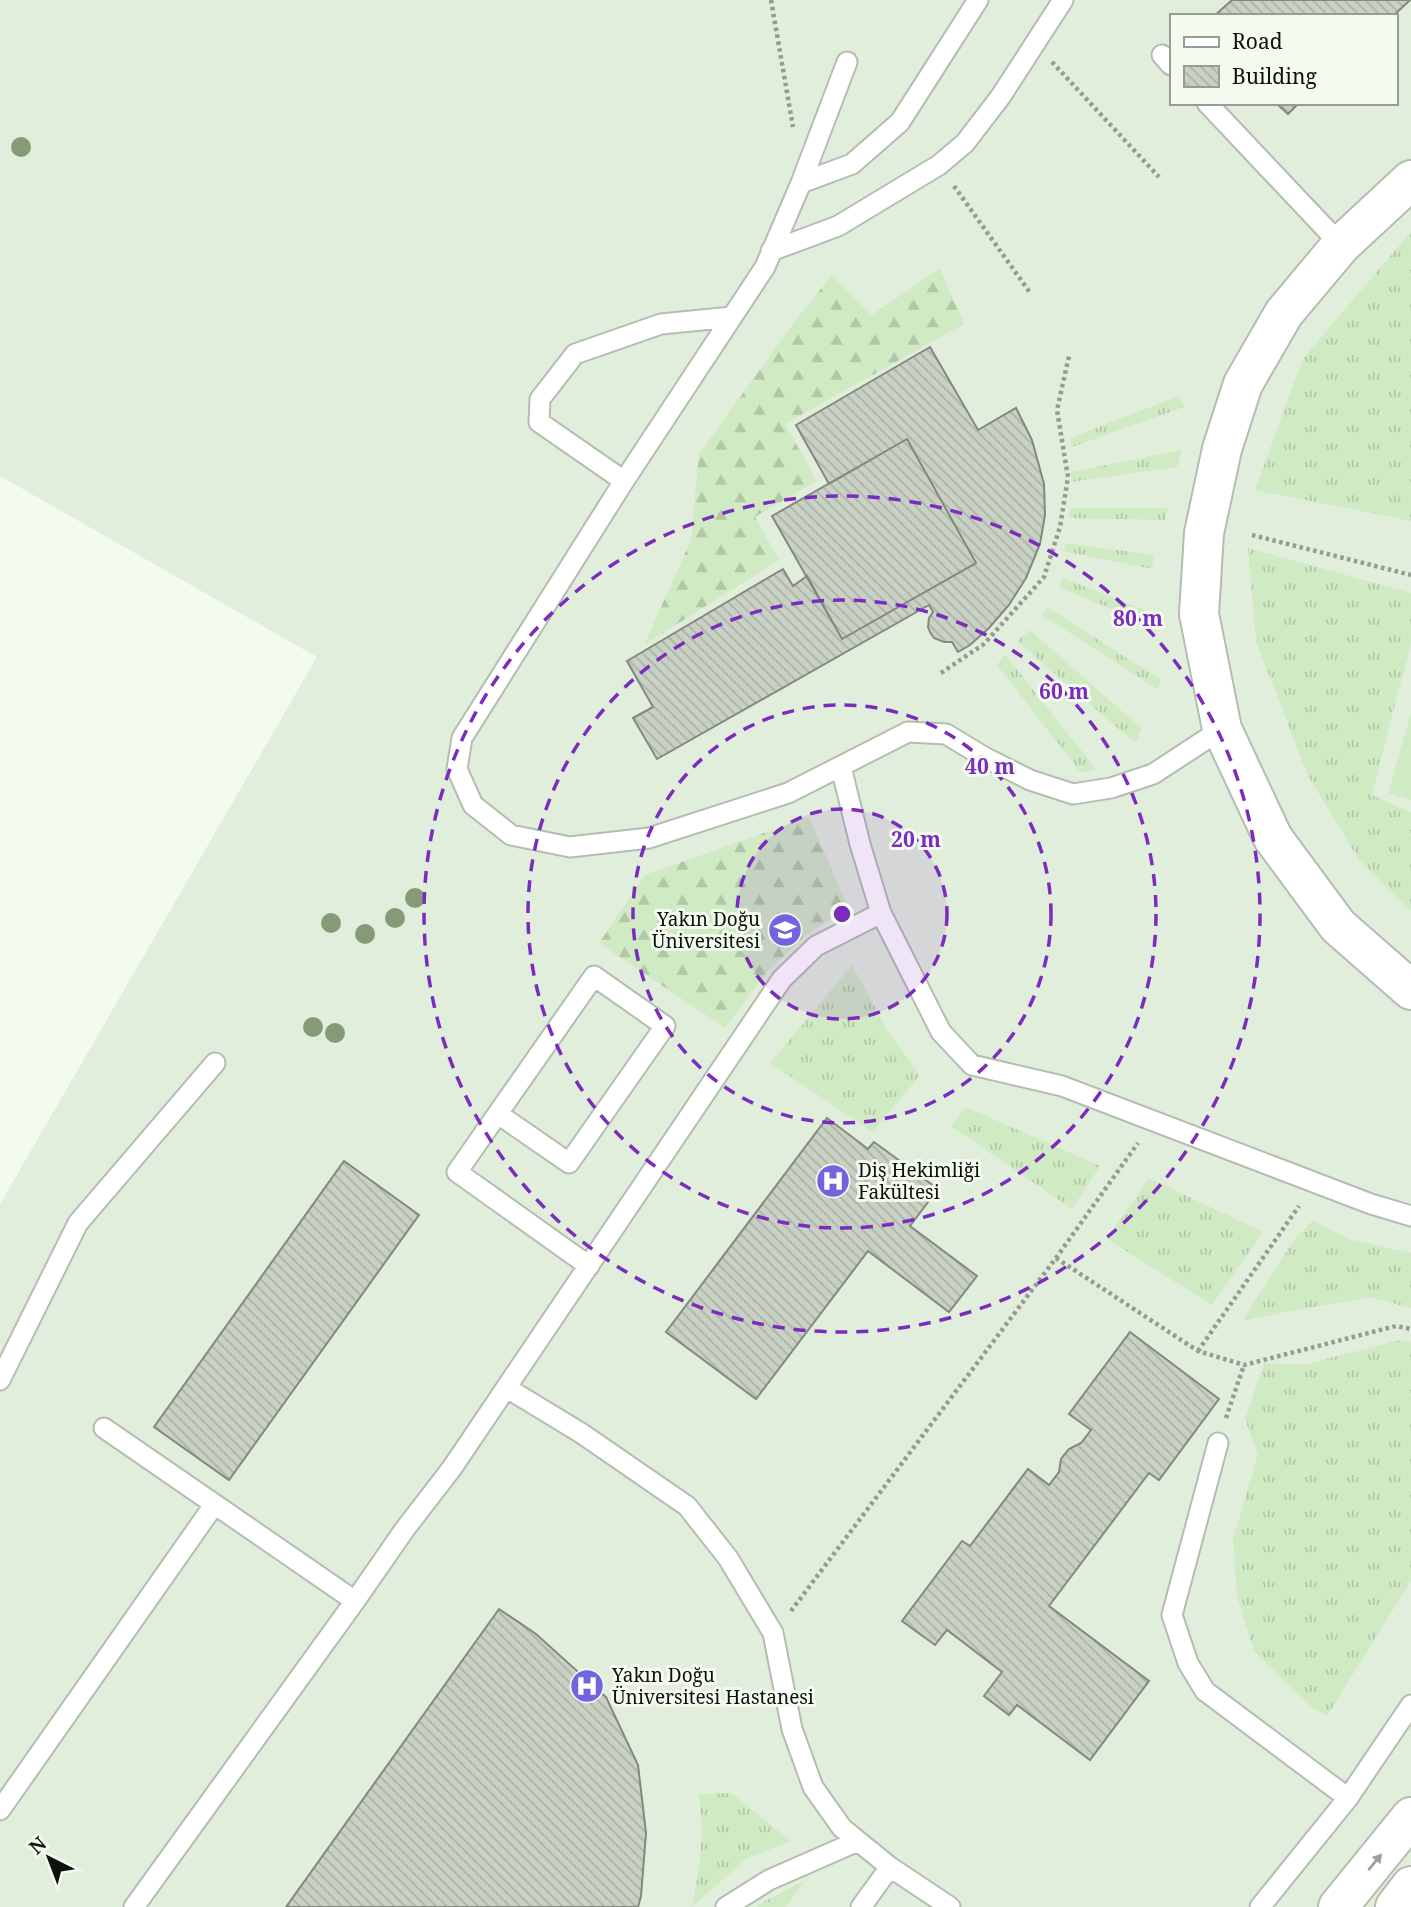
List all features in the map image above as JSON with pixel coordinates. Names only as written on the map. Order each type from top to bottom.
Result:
[{"type":"street","points":[[1411,180],[1340,245],[1284,313],[1243,383],[1222,450],[1204,533],[1199,614],[1222,729],[1273,838],[1338,926],[1411,990]]},
{"type":"street","points":[[1338,1907],[1411,1817]]},
{"type":"street","points":[[1395,1907],[1411,1886]]},
{"type":"lane","points":[[801,183],[852,164],[900,122],[978,0]]},
{"type":"lane","points":[[771,251],[838,226],[939,165],[965,143],[1001,96],[1063,0]]},
{"type":"lane","points":[[847,62],[801,183],[765,267],[624,481],[462,737],[457,769],[473,805],[511,835],[570,847],[649,838],[788,793],[908,732],[946,734],[1030,780],[1073,794],[1111,788],[1153,774],[1222,729]]},
{"type":"lane","points":[[1209,105],[1340,245]]},
{"type":"lane","points":[[624,481],[539,422],[540,399],[575,354],[661,324],[732,317]]},
{"type":"lane","points":[[841,767],[881,913],[940,1032],[972,1065],[1062,1086],[1371,1204],[1411,1216]]},
{"type":"lane","points":[[134,1907],[405,1529],[452,1468],[782,979],[816,946],[881,913]]},
{"type":"lane","points":[[498,1114],[569,1163],[665,1026],[594,976],[457,1172],[589,1266]]},
{"type":"lane","points":[[0,1380],[78,1223],[215,1063]]},
{"type":"lane","points":[[507,1388],[581,1433],[687,1506],[728,1558],[773,1633],[792,1729],[813,1787],[842,1828],[891,1867],[950,1907]]},
{"type":"lane","points":[[104,1427],[355,1601]]},
{"type":"lane","points":[[1218,1443],[1172,1615],[1188,1663],[1205,1691],[1348,1798]]},
{"type":"lane","points":[[0,1810],[214,1505]]},
{"type":"lane","points":[[1260,1907],[1348,1798],[1411,1704]]},
{"type":"lane","points":[[726,1907],[769,1880],[858,1841]]},
{"type":"lane","points":[[861,1907],[891,1867]]},
{"type":"path","points":[[771,0],[801,183]]},
{"type":"path","points":[[1035,45],[1159,177]]},
{"type":"path","points":[[939,165],[1031,294]]},
{"type":"path","points":[[941,673],[984,644],[1044,576],[1060,527],[1068,477],[1057,410],[1069,356]]},
{"type":"path","points":[[1252,535],[1411,575]]},
{"type":"path","points":[[773,1633],[1056,1258],[1153,1121]]},
{"type":"path","points":[[1198,1351],[1315,1183]]},
{"type":"path","points":[[1056,1258],[1198,1351],[1244,1365],[1396,1326],[1411,1329]]},
{"type":"path","points":[[1218,1443],[1244,1365]]},
{"type":"shaded area","name":"Yakın Doğu Üniversitesi","points":[[0,0],[1411,0],[1411,1907],[0,1907],[0,1204],[317,657],[0,476]]},
{"type":"green space","points":[[1411,232],[1411,521],[1255,490],[1303,358]]},
{"type":"green space","points":[[940,268],[964,324],[785,424],[817,481],[755,517],[779,560],[644,645],[691,540],[699,454],[795,321],[832,275],[872,315]]},
{"type":"green space","points":[[1179,396],[1184,407],[1072,447],[1070,438]]},
{"type":"green space","points":[[1182,450],[1177,467],[1071,482],[1071,472]]},
{"type":"green space","points":[[1070,508],[1168,508],[1165,520],[1069,518]]},
{"type":"green space","points":[[1067,543],[1154,555],[1152,569],[1063,551]]},
{"type":"green space","points":[[1248,548],[1411,593],[1411,643],[1372,795],[1411,812],[1411,911],[1359,860],[1307,774],[1256,641]]},
{"type":"green space","points":[[1063,578],[1150,612],[1150,625],[1059,587]]},
{"type":"green space","points":[[1047,607],[1161,680],[1157,689],[1042,615]]},
{"type":"green space","points":[[1030,630],[1142,729],[1135,743],[1017,641]]},
{"type":"green space","points":[[1005,654],[1096,769],[1081,773],[997,665]]},
{"type":"green space","points":[[1411,713],[1411,800],[1388,793]]},
{"type":"green space","points":[[809,817],[848,907],[805,936],[768,971],[725,1028],[599,943],[645,875]]},
{"type":"green space","points":[[852,965],[889,1033],[920,1075],[873,1132],[770,1063]]},
{"type":"green space","points":[[966,1107],[1100,1166],[1072,1209],[951,1126]]},
{"type":"green space","points":[[1149,1178],[1263,1232],[1212,1305],[1107,1239]]},
{"type":"green space","points":[[1313,1220],[1348,1239],[1411,1253],[1411,1308],[1370,1297],[1243,1320],[1294,1240]]},
{"type":"green space","points":[[1401,1340],[1411,1342],[1411,1581],[1327,1716],[1313,1708],[1254,1651],[1237,1596],[1233,1539],[1258,1454],[1245,1419],[1264,1363],[1307,1364]]},
{"type":"green space","points":[[731,1793],[791,1841],[746,1859],[692,1907],[701,1836],[698,1794]]},
{"type":"green space","points":[[805,1880],[786,1907],[754,1907]]},
{"type":"building","points":[[1232,0],[1410,0],[1395,14],[1216,14]]},
{"type":"building","points":[[1278,105],[1297,105],[1288,114]]},
{"type":"building","points":[[930,347],[978,430],[1016,408],[1032,440],[1044,484],[1045,515],[1040,544],[1026,578],[1009,605],[989,628],[958,652],[952,642],[934,638],[930,632],[929,618],[933,612],[929,605],[657,759],[633,718],[653,707],[627,661],[783,569],[793,586],[807,576],[842,639],[976,563],[907,439],[829,484],[796,425]]},
{"type":"building","points":[[907,439],[976,563],[842,639],[772,516]]},
{"type":"building","points":[[827,1118],[868,1149],[874,1142],[938,1189],[910,1226],[977,1276],[949,1312],[868,1251],[756,1399],[666,1332]]},
{"type":"building","points":[[344,1161],[419,1215],[229,1480],[154,1427]]},
{"type":"building","points":[[1130,1332],[1219,1399],[1159,1480],[1149,1473],[1049,1606],[1149,1681],[1090,1760],[1017,1705],[1009,1715],[984,1696],[1002,1672],[947,1630],[935,1645],[902,1621],[962,1541],[970,1546],[1028,1469],[1049,1485],[1059,1472],[1061,1459],[1069,1449],[1081,1443],[1091,1430],[1069,1414]]},
{"type":"building","points":[[499,1609],[536,1634],[606,1697],[638,1765],[646,1833],[638,1907],[286,1907]]},
{"type":"place","name":"Yakın Doğu Üniversitesi","points":[[785,930]]},
{"type":"place","name":"Diş Hekimliği Fakültesi","points":[[833,1181]]},
{"type":"place","name":"Yakın Doğu Üniversitesi Hastanesi","points":[[587,1686]]}]
